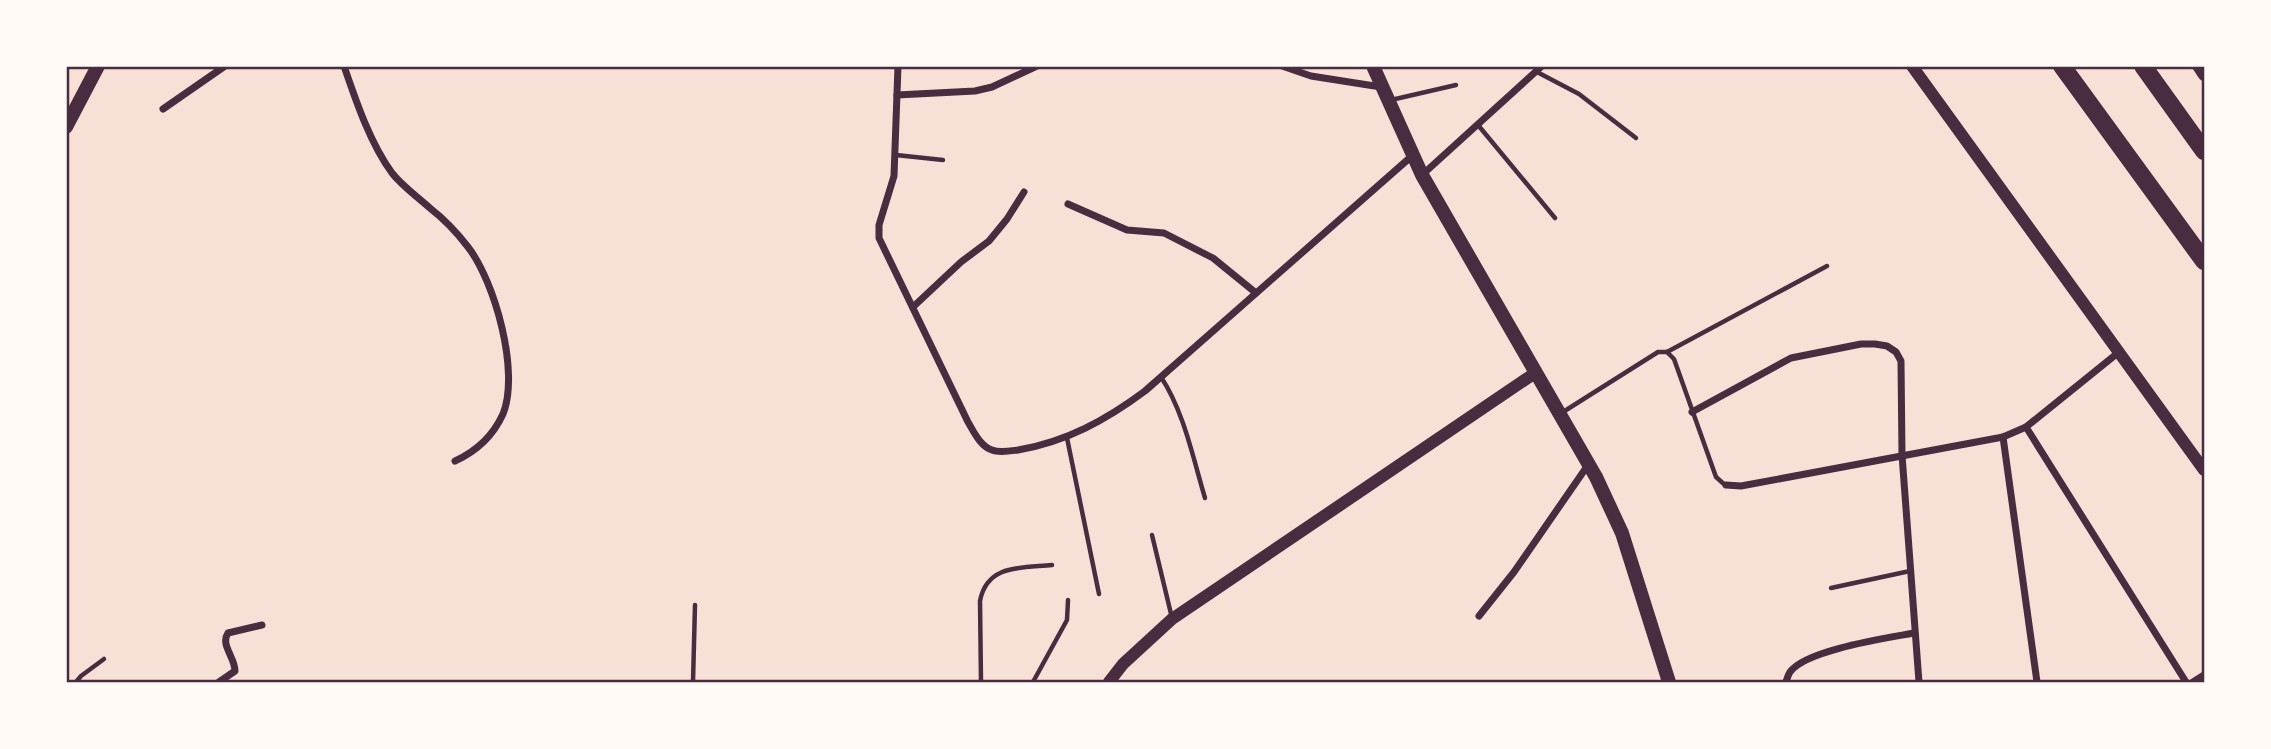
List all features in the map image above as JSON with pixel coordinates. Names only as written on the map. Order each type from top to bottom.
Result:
[{"type":"highway","points":[[2062,66],[2204,261]]},
{"type":"highway","points":[[2143,66],[2204,151]]},
{"type":"main road","points":[[66,127],[98,66]]},
{"type":"main road","points":[[1373,66],[1422,175],[1588,464],[1622,533],[1669,682]]},
{"type":"street","points":[[163,109],[225,66]]},
{"type":"street","points":[[344,66],[374,141],[392,172],[435,211],[469,248],[483,272],[500,318],[508,373],[508,392],[503,412],[483,443],[455,461]]},
{"type":"street","points":[[898,66],[894,176],[878,232],[968,422],[982,444],[993,451],[1007,452],[1067,438],[1114,415],[1161,377],[1413,155]]},
{"type":"street","points":[[897,95],[975,91],[992,87],[1037,66]]},
{"type":"street","points":[[1282,66],[1311,76],[1381,87]]},
{"type":"street","points":[[1912,66],[2204,470]]},
{"type":"street","points":[[2198,66],[2204,75]]},
{"type":"street","points":[[1422,175],[1540,69]]},
{"type":"street","points":[[913,307],[961,262],[989,242],[1024,192]]},
{"type":"street","points":[[1068,204],[1127,230],[1164,233],[1213,258],[1256,293]]},
{"type":"street","points":[[1692,412],[1791,358],[1861,344],[1887,346],[1896,352],[1900,362],[1902,455],[1919,682]]},
{"type":"street","points":[[1726,485],[1741,486],[2004,437],[2026,427],[2119,352]]},
{"type":"street","points":[[1109,682],[1123,664],[1172,619],[1535,373]]},
{"type":"street","points":[[2026,427],[2186,682]]},
{"type":"street","points":[[2004,437],[2037,682]]},
{"type":"street","points":[[1479,616],[1514,572],[1588,464]]},
{"type":"street","points":[[219,682],[235,671],[235,664],[225,643],[228,632],[262,625]]},
{"type":"street","points":[[1786,682],[1790,671],[1801,663],[1824,654],[1914,633]]},
{"type":"street","points":[[2193,682],[2204,675]]},
{"type":"lane","points":[[1540,69],[1579,94],[1636,138]]},
{"type":"lane","points":[[1387,101],[1456,85]]},
{"type":"lane","points":[[1478,124],[1555,218]]},
{"type":"lane","points":[[896,155],[943,160]]},
{"type":"lane","points":[[1559,415],[1658,352],[1667,352],[1827,266]]},
{"type":"lane","points":[[1667,352],[1674,359],[1716,477],[1726,485]]},
{"type":"lane","points":[[1161,377],[1177,407],[1205,498]]},
{"type":"lane","points":[[1067,438],[1099,594]]},
{"type":"lane","points":[[1152,535],[1172,619]]},
{"type":"lane","points":[[981,682],[979,601],[982,587],[1002,571],[1052,565]]},
{"type":"lane","points":[[1831,588],[1910,571]]},
{"type":"lane","points":[[1033,682],[1067,620],[1068,600]]},
{"type":"lane","points":[[693,682],[695,605]]},
{"type":"lane","points":[[76,682],[104,659]]}]
